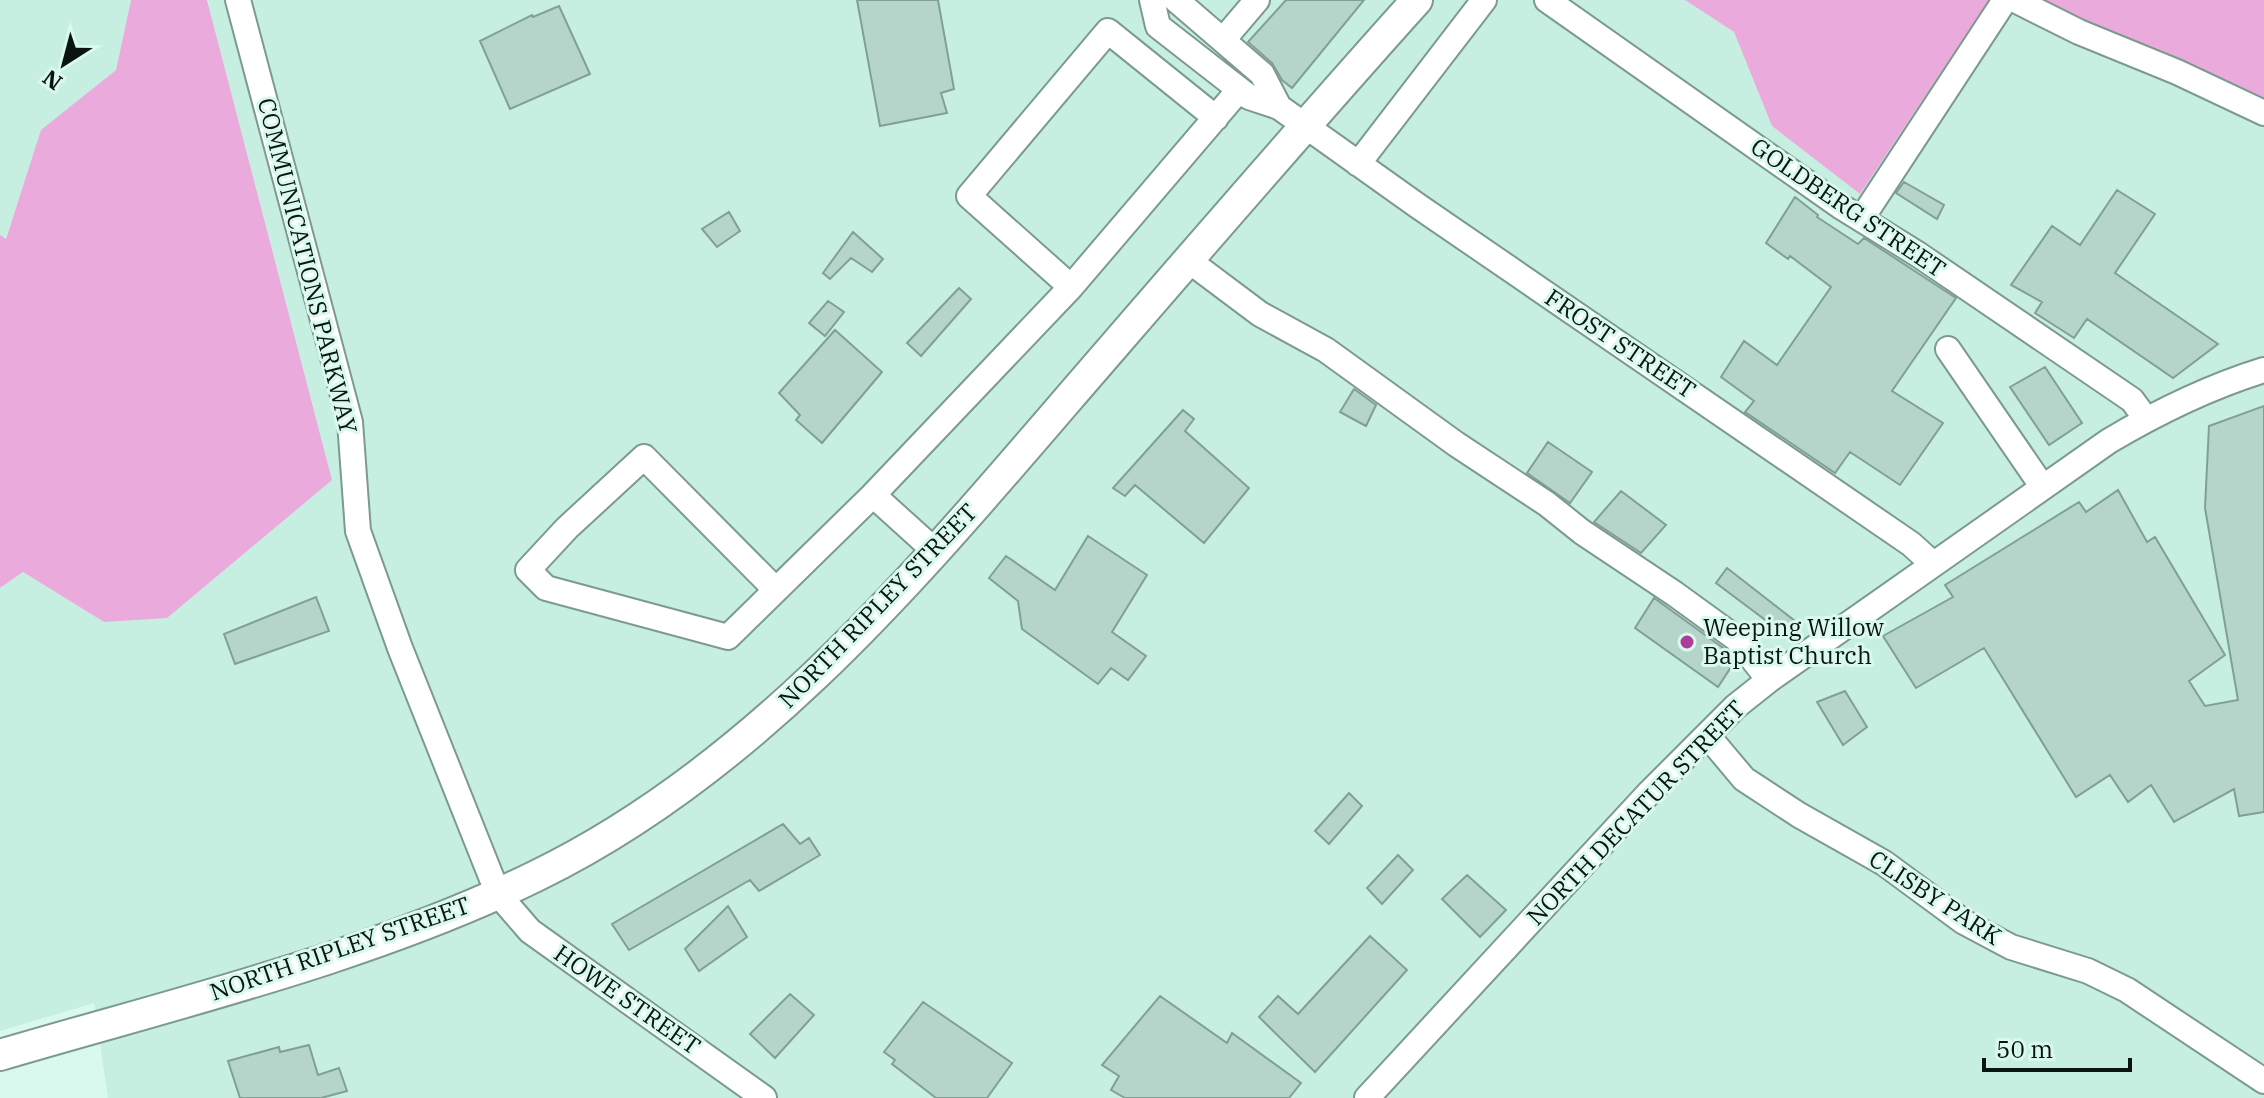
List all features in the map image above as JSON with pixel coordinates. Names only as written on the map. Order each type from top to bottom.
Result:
[{"type":"main road","name":"NORTH RIPLEY STREET","points":[[0,1055],[274,975],[400,933],[498,894],[591,846],[718,759],[793,697],[883,608],[1417,0]]},
{"type":"street","name":"COMMUNICATIONS PARKWAY","points":[[238,0],[350,422],[358,531],[400,648],[498,894]]},
{"type":"street","points":[[1152,0],[1158,26],[1249,97],[1279,107]]},
{"type":"street","points":[[1176,0],[1262,74],[1279,107]]},
{"type":"street","points":[[1358,164],[1484,0]]},
{"type":"street","name":"GOLDBERG STREET","points":[[1547,0],[1840,206],[2132,400],[2146,419]]},
{"type":"street","points":[[1862,218],[2005,0]]},
{"type":"street","points":[[2015,0],[2079,32],[2177,72],[2264,113]]},
{"type":"street","points":[[1223,40],[1243,5]]},
{"type":"street","points":[[1071,287],[969,196],[1108,31],[1216,118]]},
{"type":"street","points":[[775,589],[644,457],[577,518],[528,570],[546,588],[728,637],[873,495],[1071,287],[1239,90]]},
{"type":"street","name":"FROST STREET","points":[[1279,107],[1911,544],[1933,564]]},
{"type":"street","points":[[1188,260],[1260,314],[1326,350],[1456,444],[1675,594],[1737,639],[1769,680]]},
{"type":"street","points":[[1948,349],[2042,486]]},
{"type":"street","name":"NORTH DECATUR STREET","points":[[1367,1098],[1649,793],[1735,707],[2042,486],[2146,419],[2205,391],[2264,370]]},
{"type":"street","points":[[873,495],[935,551]]},
{"type":"street","name":"CLISBY PARK","points":[[1707,735],[1744,779],[1799,815],[1884,863],[1964,922],[2011,947],[2088,971],[2127,990],[2264,1081]]},
{"type":"street","name":"HOWE STREET","points":[[498,894],[530,931],[764,1098]]},
{"type":"shaded area","points":[[0,0],[131,0],[116,70],[42,130],[5,240],[0,235]]},
{"type":"shaded area","points":[[131,0],[207,0],[332,480],[167,618],[104,622],[23,572],[0,588],[0,235],[6,239],[41,130],[116,70]]},
{"type":"shaded area","points":[[207,0],[1685,0],[1734,32],[1772,126],[1860,194],[1989,0],[2040,0],[2264,105],[2264,1098],[108,1098],[94,1003],[0,1031],[0,588],[23,572],[104,622],[332,480]]},
{"type":"shaded area","points":[[1685,0],[1989,0],[1860,194],[1772,126],[1734,32]]},
{"type":"shaded area","points":[[2040,0],[2264,0],[2264,105],[2122,43]]},
{"type":"building","points":[[857,0],[938,0],[954,89],[941,93],[947,113],[880,126]]},
{"type":"building","points":[[1286,0],[1364,0],[1292,88],[1282,80],[1272,63],[1248,42]]},
{"type":"building","points":[[559,6],[590,74],[510,109],[480,41],[532,15]]},
{"type":"building","points":[[1904,182],[1944,205],[1937,219],[1896,193]]},
{"type":"building","points":[[2117,190],[2155,214],[2115,273],[2218,344],[2173,378],[2087,319],[2074,338],[2035,313],[2042,302],[2011,285],[2052,226],[2080,245]]},
{"type":"building","points":[[1795,197],[1817,217],[1858,244],[1864,238],[1956,298],[1892,391],[1943,423],[1900,485],[1850,452],[1835,473],[1745,412],[1754,401],[1721,377],[1744,341],[1777,365],[1831,287],[1790,256],[1788,259],[1766,243]]},
{"type":"building","points":[[729,212],[740,231],[717,247],[702,229]]},
{"type":"building","points":[[853,232],[883,259],[872,272],[851,258],[830,279],[823,273]]},
{"type":"building","points":[[959,288],[971,299],[921,356],[907,343]]},
{"type":"building","points":[[828,301],[844,312],[825,336],[809,323]]},
{"type":"building","points":[[835,330],[882,372],[822,443],[796,420],[800,415],[779,393]]},
{"type":"building","points":[[2045,367],[2082,423],[2049,445],[2010,387]]},
{"type":"building","points":[[1354,389],[1376,405],[1366,426],[1340,412]]},
{"type":"building","points":[[2264,406],[2264,812],[2239,816],[2234,789],[2174,822],[2151,785],[2128,802],[2110,775],[2076,797],[1984,648],[1916,688],[1883,636],[1953,597],[1945,585],[2079,502],[2086,512],[2118,490],[2147,542],[2155,537],[2225,655],[2189,681],[2205,706],[2238,700],[2205,508],[2209,426]]},
{"type":"building","points":[[1183,410],[1194,419],[1185,431],[1249,488],[1204,543],[1135,485],[1125,496],[1113,488]]},
{"type":"building","points":[[1548,442],[1592,472],[1570,503],[1527,473]]},
{"type":"building","points":[[1621,491],[1666,525],[1641,553],[1594,522]]},
{"type":"building","points":[[1088,536],[1147,575],[1112,632],[1146,656],[1128,680],[1111,668],[1098,684],[1022,629],[1018,601],[989,578],[1006,556],[1055,590]]},
{"type":"building","points":[[1727,568],[1795,621],[1784,634],[1716,583]]},
{"type":"building","points":[[316,597],[329,631],[235,664],[224,634]]},
{"type":"building","name":"Weeping Willow Baptist Church","points":[[1654,598],[1726,650],[1735,661],[1718,687],[1635,628]]},
{"type":"building","points":[[1845,691],[1867,727],[1843,745],[1817,702]]},
{"type":"building","points":[[1349,793],[1362,806],[1329,844],[1315,831]]},
{"type":"building","points":[[783,824],[800,844],[809,838],[820,855],[759,891],[750,880],[629,950],[612,924]]},
{"type":"building","points":[[1398,855],[1413,870],[1382,904],[1367,888]]},
{"type":"building","points":[[1467,875],[1506,910],[1480,937],[1442,899]]},
{"type":"building","points":[[728,906],[747,937],[699,971],[685,949]]},
{"type":"building","points":[[1370,936],[1407,970],[1315,1072],[1259,1017],[1278,996],[1298,1014]]},
{"type":"building","points":[[790,994],[814,1015],[775,1058],[750,1034]]},
{"type":"building","points":[[1160,996],[1227,1043],[1232,1033],[1301,1083],[1289,1098],[1125,1098],[1111,1090],[1119,1076],[1102,1065]]},
{"type":"building","points":[[923,1002],[1012,1063],[987,1098],[936,1098],[892,1064],[895,1060],[884,1052]]},
{"type":"building","points":[[309,1045],[318,1075],[339,1068],[347,1091],[321,1098],[240,1098],[228,1061],[279,1047],[280,1052]]},
{"type":"place","name":"Weeping Willow Baptist Church","points":[[1687,642]]}]
